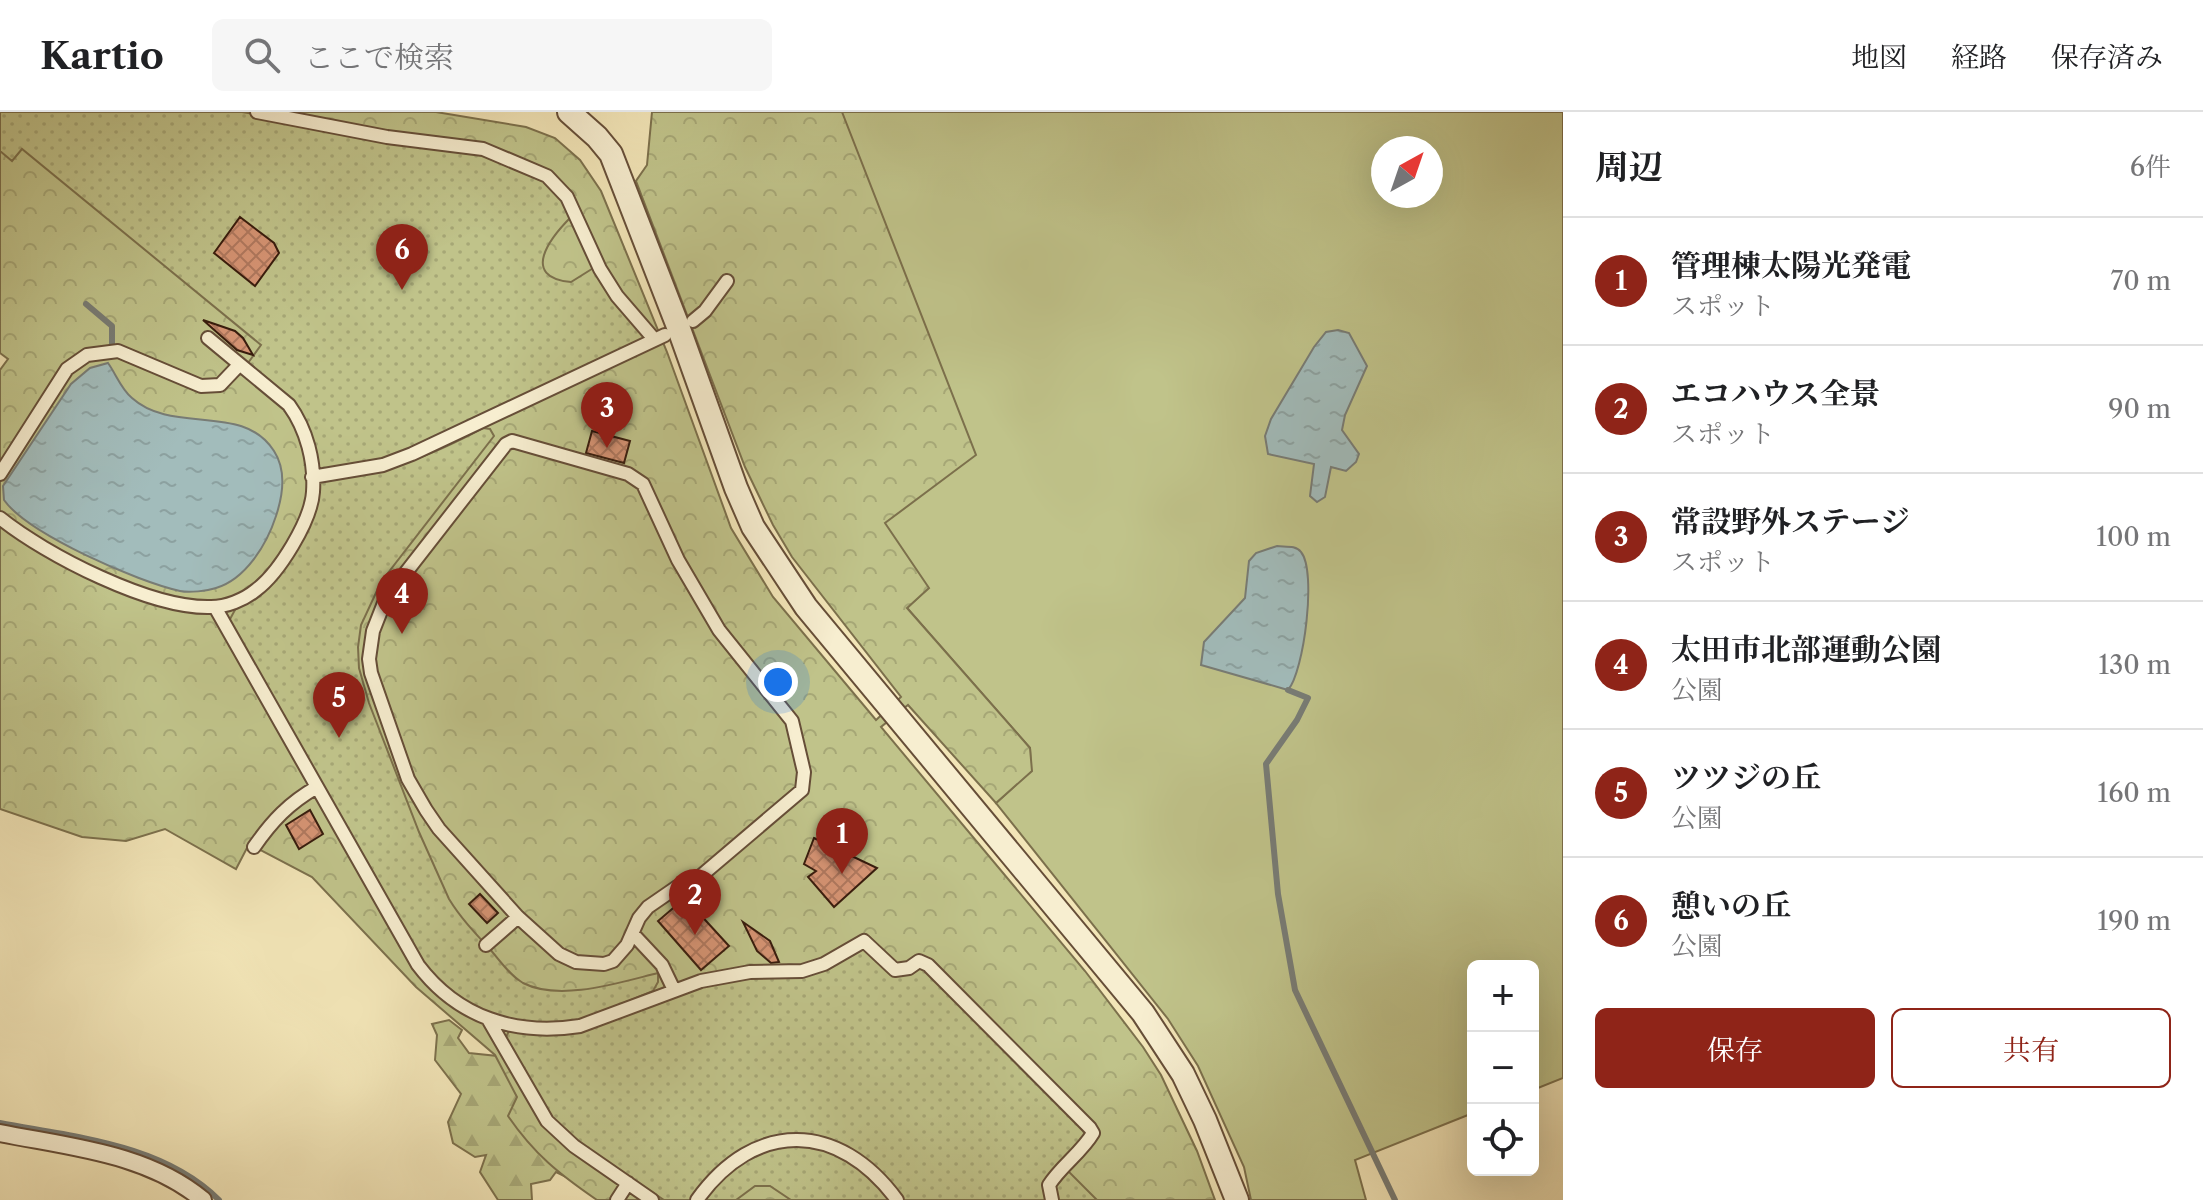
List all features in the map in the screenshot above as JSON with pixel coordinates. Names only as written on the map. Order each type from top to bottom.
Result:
[{"type":"street","points":[[257,112],[387,137],[483,149],[547,176],[567,197],[600,269],[617,296],[660,337],[412,454],[383,465],[312,477]]},
{"type":"street","points":[[569,112],[611,154],[753,527],[806,607],[1143,1013],[1183,1074],[1237,1200]]},
{"type":"street","points":[[693,321],[705,311],[727,281]]},
{"type":"street","points":[[0,518],[70,563],[122,586],[188,605],[223,606],[255,591],[279,565],[308,512],[313,494],[310,451],[297,417],[278,394],[208,338]]},
{"type":"street","points":[[0,474],[67,369],[87,355],[118,351],[201,386],[220,385],[239,365]]},
{"type":"street","points":[[512,441],[628,474],[643,484],[678,560],[703,605],[795,728],[804,772],[802,790],[689,886],[677,887],[648,907],[639,918],[633,934],[613,961],[604,964],[576,962],[543,942],[439,829],[408,779],[371,673],[369,659],[373,631],[386,598],[506,444],[512,441]]},
{"type":"street","points":[[215,607],[418,965],[445,995],[468,1011],[511,1027],[559,1029],[580,1026],[701,981],[750,972],[802,971],[834,961],[864,941],[895,970],[903,971],[919,961],[923,962],[1093,1133],[1049,1185],[1052,1200]]},
{"type":"street","points":[[254,847],[271,822],[287,806],[317,787]]},
{"type":"street","points":[[486,945],[518,917]]},
{"type":"street","points":[[633,934],[662,965],[674,990]]},
{"type":"street","points":[[488,1019],[547,1121],[574,1146],[652,1200]]},
{"type":"street","points":[[0,1133],[122,1158],[164,1174],[203,1200]]},
{"type":"street","points":[[697,1200],[714,1177],[752,1150],[774,1142],[799,1140],[843,1150],[863,1162],[882,1179],[897,1200]]},
{"type":"street","points":[[617,1200],[628,1183]]},
{"type":"green space","points":[[0,112],[436,112],[526,127],[555,138],[580,160],[601,191],[667,352],[731,528],[773,597],[876,720],[901,697],[792,557],[773,525],[745,467],[636,181],[647,165],[652,112],[842,112],[976,455],[885,523],[929,588],[907,608],[1030,748],[1032,771],[996,803],[908,705],[881,727],[1085,971],[1143,1047],[1161,1075],[1197,1151],[1215,1200],[597,1200],[548,1162],[508,1116],[517,1097],[495,1055],[416,987],[312,877],[249,844],[236,869],[165,829],[126,841],[82,837],[0,809],[0,370],[8,359],[0,353]]},
{"type":"green space","points":[[0,112],[242,112],[483,151],[556,187],[571,217],[548,245],[543,265],[546,273],[555,279],[571,282],[595,267],[647,337],[411,449],[380,460],[319,473],[305,421],[278,387],[248,363],[261,345],[22,149],[12,161],[0,151]]},
{"type":"green space","points":[[841,112],[1563,112],[1563,1078],[1539,1088],[1539,960],[1467,960],[1467,1115],[1355,1160],[1366,1200],[1251,1200],[1244,1167],[1198,1066],[1168,1019],[996,803],[1031,771],[1030,748],[907,608],[928,588],[884,523]]},
{"type":"green space","points":[[483,428],[490,429],[494,436],[381,582],[361,625],[359,668],[369,703],[419,832],[449,899],[509,971],[523,983],[554,991],[609,985],[658,973],[658,982],[653,991],[597,1014],[554,1024],[503,1019],[480,1011],[449,989],[423,962],[229,621],[236,608],[268,587],[280,572],[298,537],[319,482],[404,463]]},
{"type":"green space","points":[[864,941],[888,966],[919,961],[1090,1128],[1063,1166],[1097,1200],[791,1200],[770,1186],[755,1186],[736,1200],[664,1200],[560,1127],[537,1098],[507,1045],[506,1037],[511,1027],[557,1029],[701,981],[802,971]]},
{"type":"green space","points":[[449,1020],[462,1030],[458,1038],[469,1053],[507,1057],[614,1200],[556,1172],[550,1180],[531,1184],[532,1200],[498,1200],[480,1172],[486,1155],[475,1157],[453,1143],[448,1122],[461,1094],[435,1060],[437,1035],[432,1024]]},
{"type":"water","points":[[1338,330],[1349,333],[1367,366],[1345,415],[1342,430],[1359,454],[1356,462],[1346,471],[1331,467],[1325,497],[1317,502],[1310,496],[1314,464],[1268,454],[1265,436],[1271,419],[1314,347],[1326,332]]},
{"type":"water","points":[[108,363],[128,394],[149,409],[167,415],[244,427],[261,436],[274,451],[281,467],[282,483],[276,516],[254,559],[227,583],[208,590],[184,592],[138,578],[59,541],[17,513],[4,500],[3,486],[71,384],[90,368]]},
{"type":"water","points":[[1277,546],[1293,547],[1301,552],[1308,579],[1303,643],[1294,680],[1288,690],[1201,665],[1204,642],[1245,598],[1249,561],[1256,553]]},
{"type":"building","points":[[240,217],[274,243],[279,253],[255,286],[214,253]]},
{"type":"building","points":[[203,320],[235,331],[253,355],[237,350]]},
{"type":"building","points":[[592,431],[630,441],[624,463],[586,453]]},
{"type":"building","points":[[310,810],[323,834],[299,849],[286,825]]},
{"type":"building","points":[[814,838],[877,868],[834,907],[808,877],[816,871],[804,864]]},
{"type":"building","points":[[480,894],[498,913],[487,923],[469,904]]},
{"type":"building","points":[[685,898],[729,946],[701,970],[658,921]]},
{"type":"building","points":[[743,922],[770,941],[779,962],[771,963],[757,951]]},
{"type":"waterway","points":[[86,304],[112,326],[112,346]]},
{"type":"waterway","points":[[1288,690],[1308,698],[1297,720],[1266,764],[1278,894],[1295,990],[1395,1200]]},
{"type":"waterway","points":[[0,1123],[87,1139],[145,1155],[197,1181],[219,1200]]},
{"type":"place","name":"憩いの丘","points":[[402,290]]},
{"type":"place","name":"常設野外ステージ","points":[[607,448]]},
{"type":"place","name":"太田市北部運動公園","points":[[402,634]]},
{"type":"place","name":"ツツジの丘","points":[[339,738]]},
{"type":"place","name":"管理棟太陽光発電","points":[[842,874]]},
{"type":"place","name":"エコハウス全景","points":[[695,935]]}]
